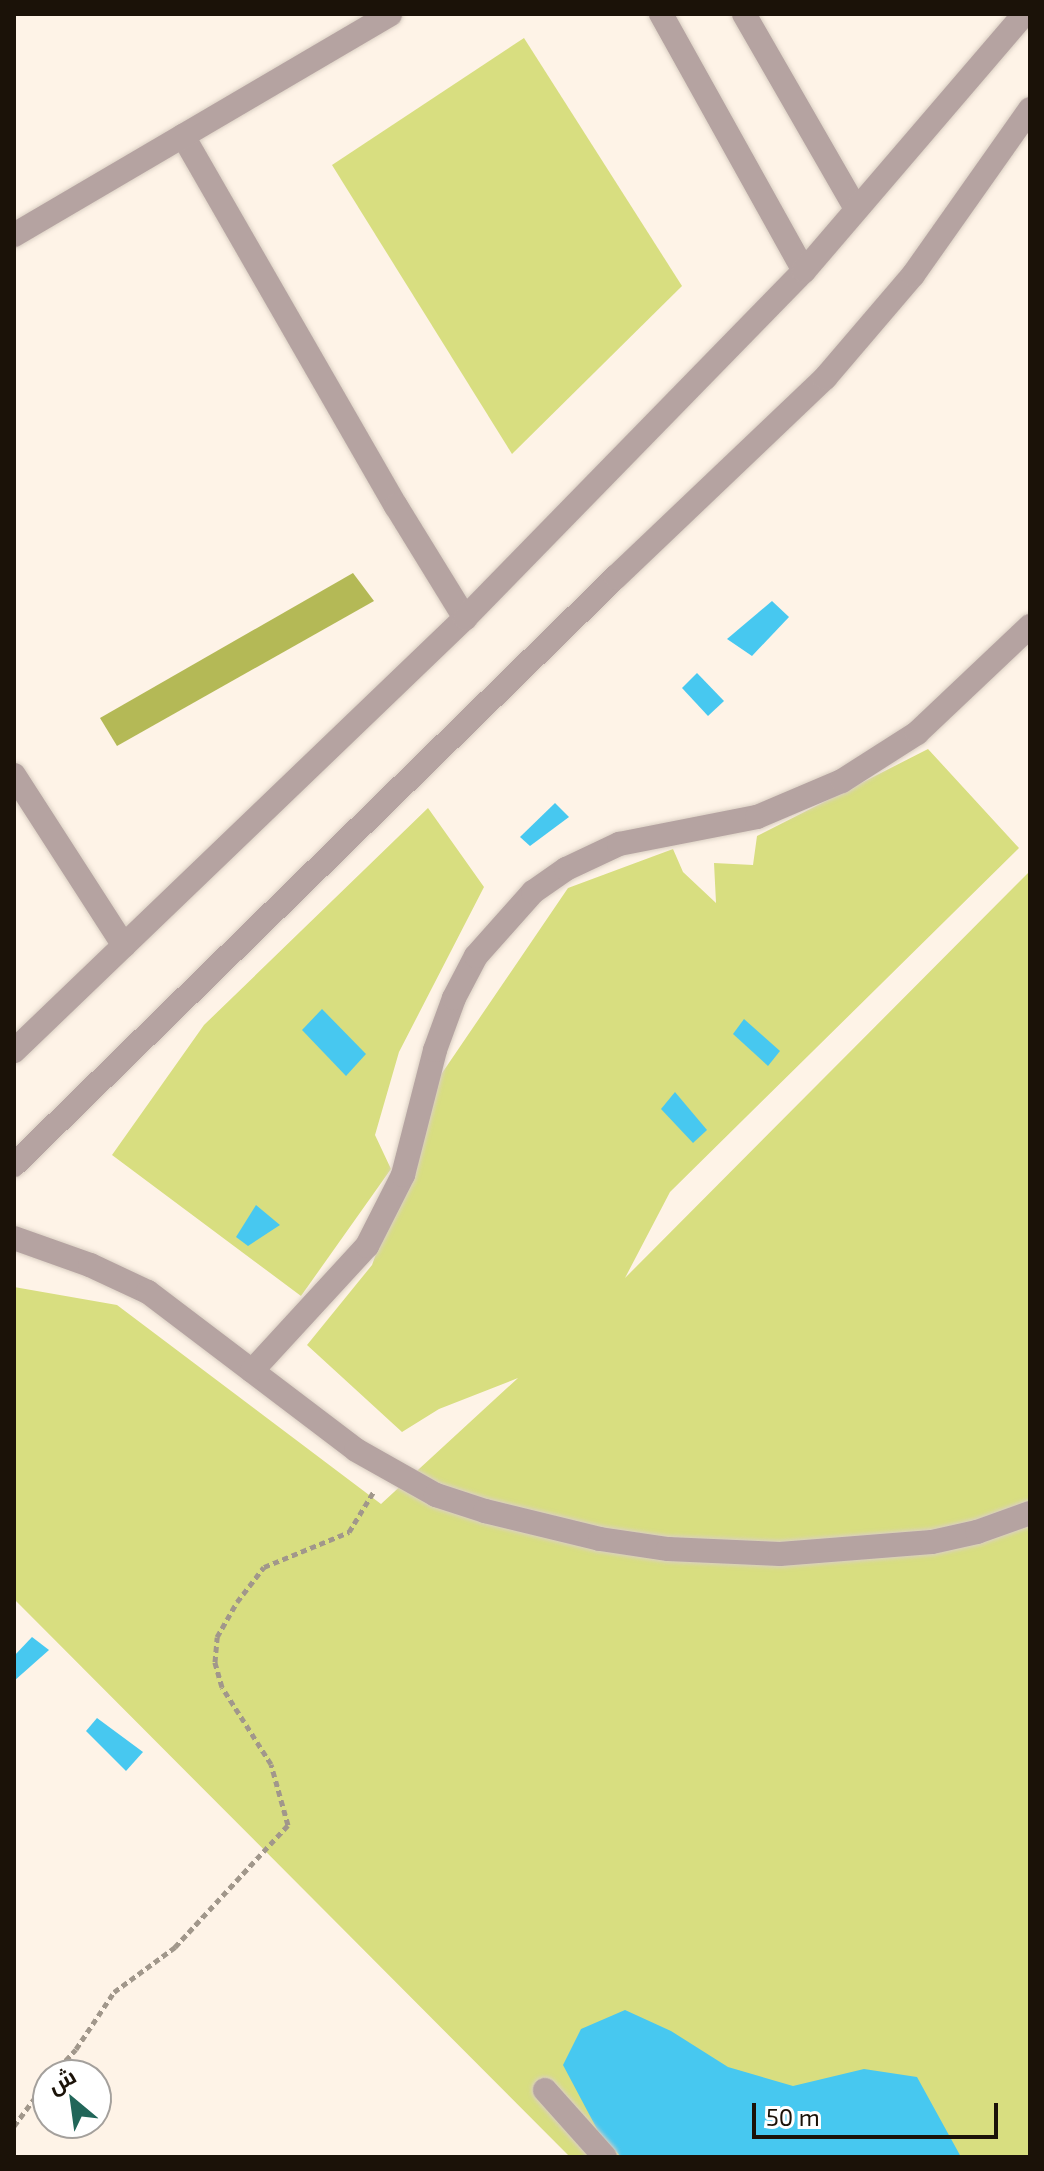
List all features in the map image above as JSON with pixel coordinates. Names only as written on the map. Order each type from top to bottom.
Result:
[{"type":"street","points":[[14,235],[390,14]]},
{"type":"street","points":[[661,14],[804,271]]},
{"type":"street","points":[[744,14],[856,209]]},
{"type":"street","points":[[14,1051],[465,618],[804,271],[1024,14]]},
{"type":"street","points":[[14,1165],[604,588],[825,378],[913,275],[1030,109]]},
{"type":"street","points":[[183,136],[396,506],[465,618]]},
{"type":"street","points":[[252,1371],[367,1246],[403,1175],[435,1050],[454,998],[476,956],[533,892],[566,869],[619,844],[757,817],[842,781],[917,733],[1030,626]]},
{"type":"street","points":[[14,775],[124,946]]},
{"type":"street","points":[[14,1238],[90,1265],[148,1292],[387,1470],[436,1495],[485,1511],[600,1539],[668,1549],[780,1554],[876,1549],[977,1532],[1030,1513]]},
{"type":"street","points":[[545,2090],[605,2157]]},
{"type":"path","points":[[67,2059],[114,1992],[175,1947],[288,1825],[271,1764],[222,1687],[215,1662],[217,1637],[237,1602],[264,1567],[349,1532],[387,1470]]},
{"type":"path","points":[[14,2126],[32,2102]]},
{"type":"green space","points":[[524,38],[682,286],[512,454],[332,165]]},
{"type":"green space","points":[[353,573],[374,601],[117,746],[100,718]]},
{"type":"green space","points":[[928,749],[1019,848],[670,1192],[625,1278],[1030,871],[1030,2157],[570,2157],[14,1599],[14,1287],[117,1305],[381,1504],[518,1378],[439,1409],[402,1432],[307,1345],[372,1265],[438,1079],[568,888],[673,849],[683,872],[716,903],[714,863],[753,865],[757,836]]},
{"type":"green space","points":[[428,808],[484,887],[399,1052],[375,1135],[391,1169],[301,1296],[112,1155],[204,1025]]},
{"type":"water","points":[[772,601],[789,617],[752,656],[727,639]]},
{"type":"water","points":[[697,673],[724,701],[708,716],[682,688]]},
{"type":"water","points":[[555,803],[569,817],[530,846],[520,837]]},
{"type":"water","points":[[322,1009],[366,1054],[346,1076],[302,1030]]},
{"type":"water","points":[[744,1019],[780,1051],[768,1066],[733,1034]]},
{"type":"water","points":[[675,1092],[707,1130],[693,1143],[661,1109]]},
{"type":"water","points":[[256,1205],[280,1225],[248,1246],[236,1237]]},
{"type":"water","points":[[32,1637],[49,1650],[14,1681],[14,1656]]},
{"type":"water","points":[[97,1718],[143,1752],[126,1771],[86,1731]]},
{"type":"water","points":[[625,2010],[671,2031],[728,2067],[793,2086],[864,2069],[917,2077],[961,2157],[621,2157],[598,2131],[563,2065],[581,2029]]}]
